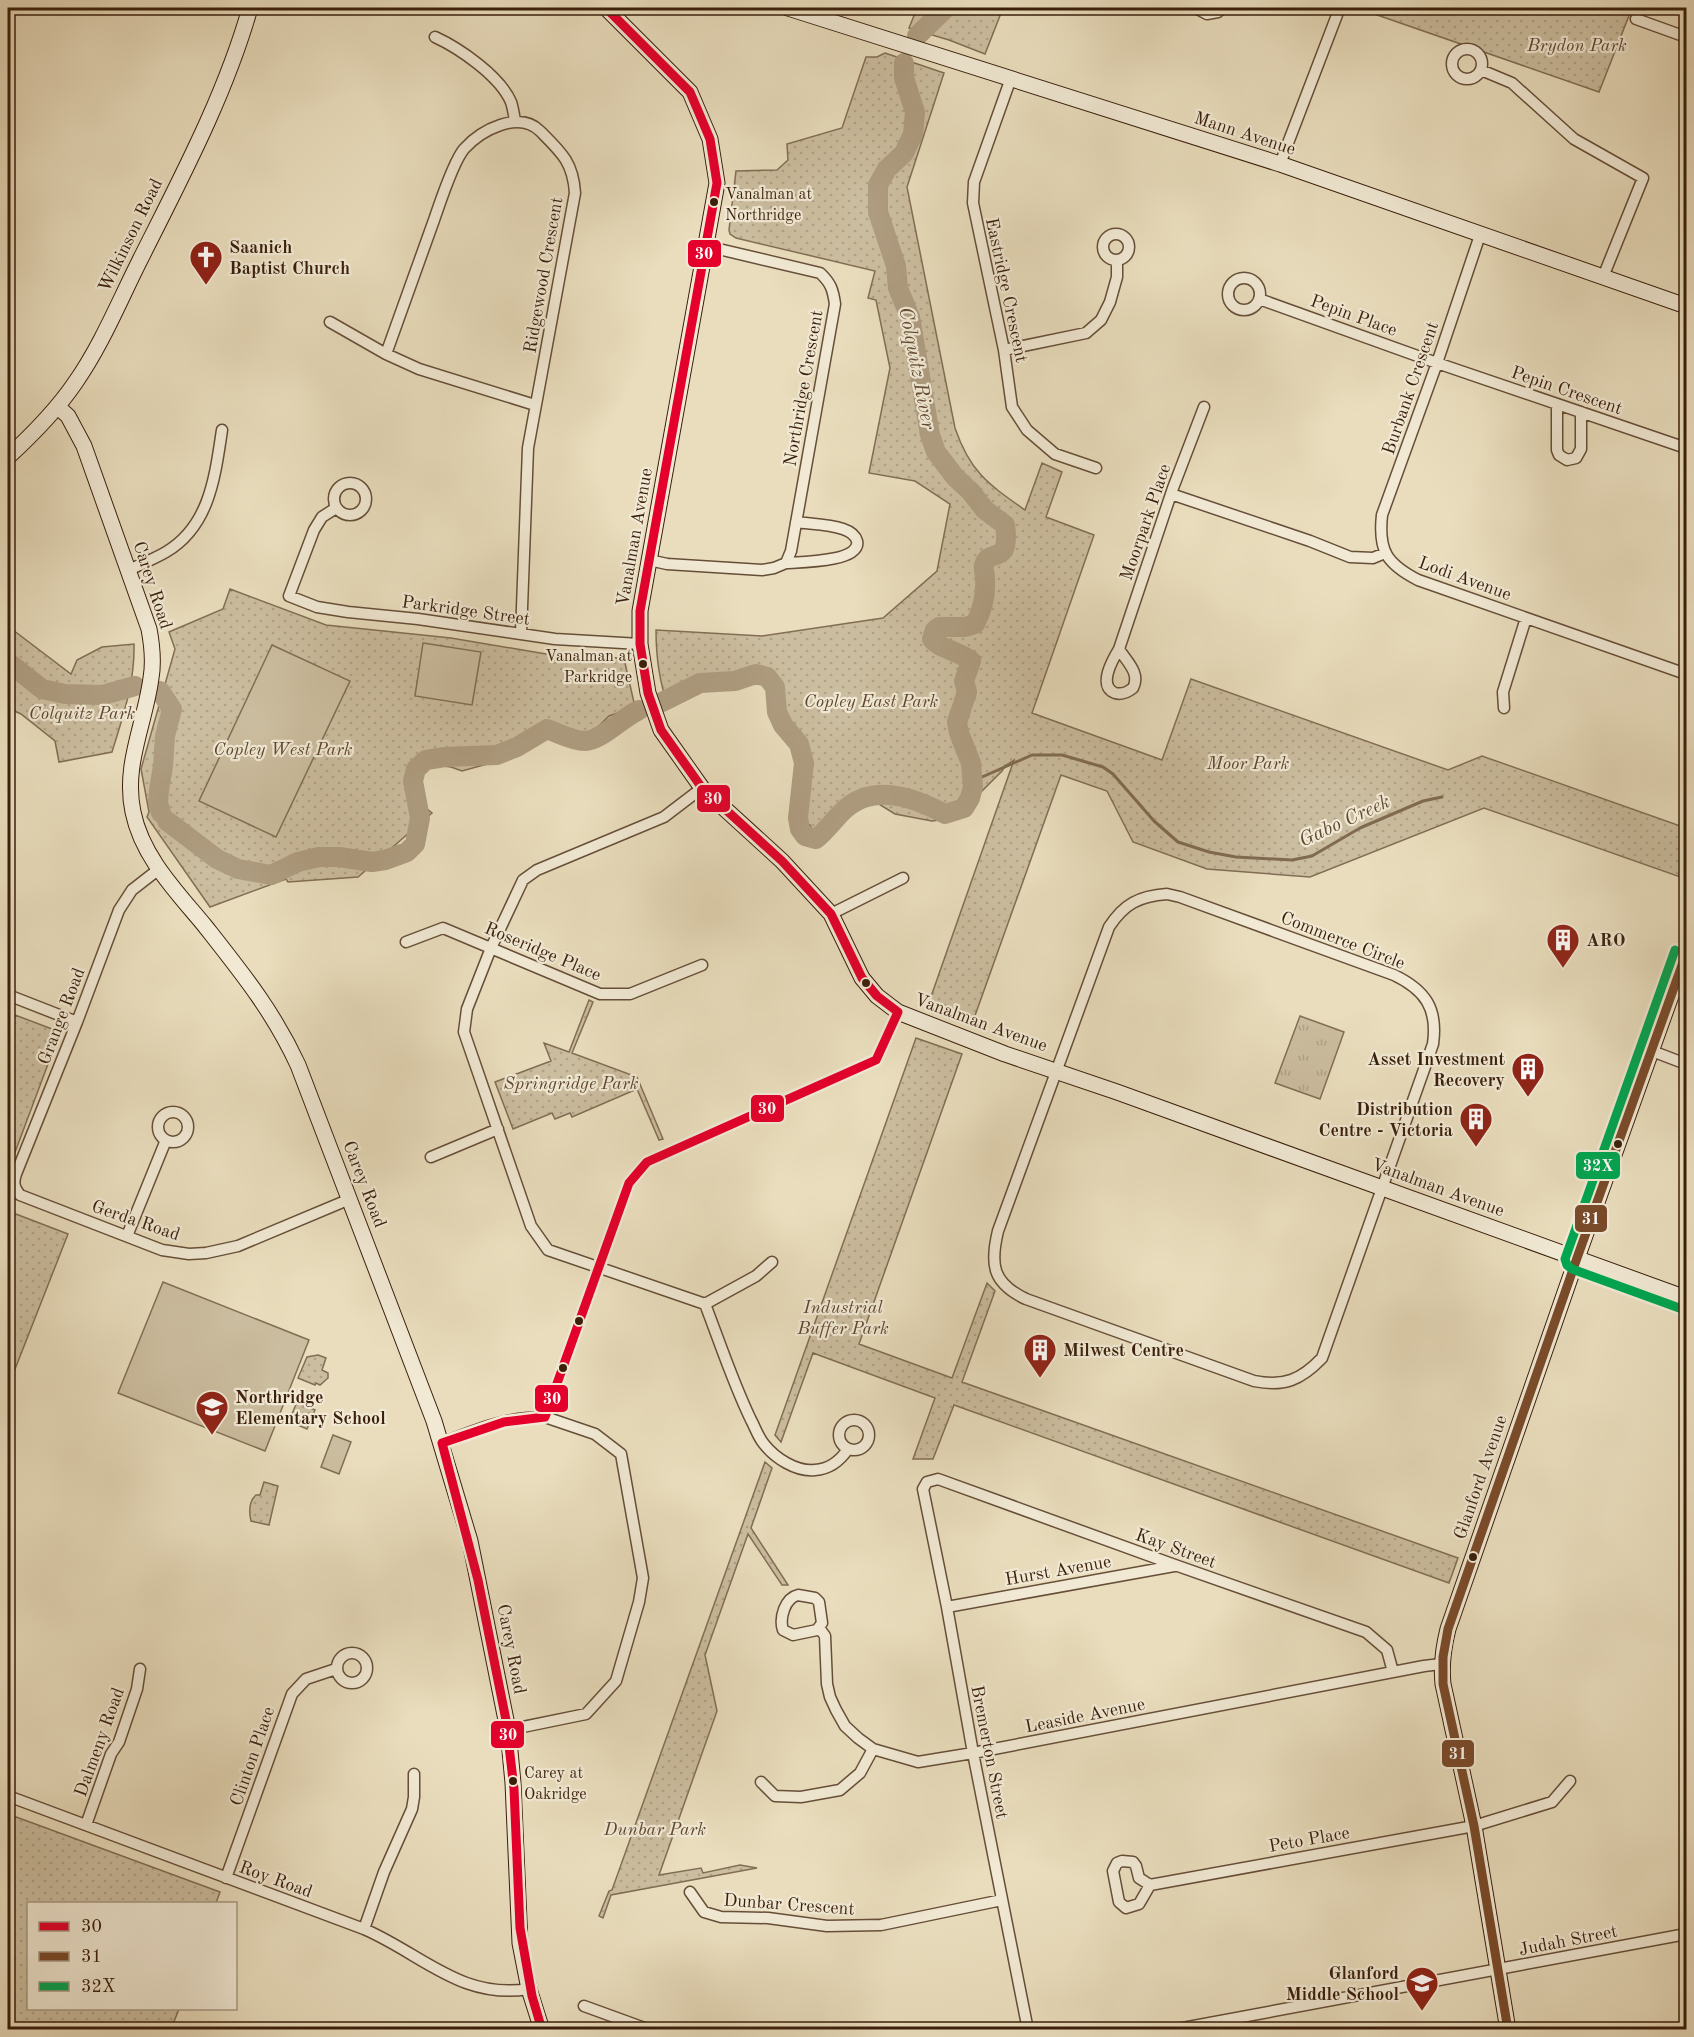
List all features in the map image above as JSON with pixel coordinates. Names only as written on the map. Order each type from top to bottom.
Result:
[{"type":"street","name":"Wilkinson Road","points":[[8,457],[41,426],[58,406],[92,357],[222,87],[243,34],[250,8]]},
{"type":"street","name":"Vanalman Avenue","points":[[606,8],[690,92],[710,139],[717,183],[640,611],[640,644],[648,693],[661,730],[702,788],[782,861],[831,914],[862,978],[877,996],[898,1012],[1005,1054],[1686,1298]]},
{"type":"street","name":"Mann Avenue","points":[[788,8],[1280,164],[1686,306]]},
{"type":"street","points":[[1196,8],[1207,14],[1218,12],[1222,8]]},
{"type":"street","points":[[1280,164],[1337,15],[1337,8]]},
{"type":"street","points":[[1636,19],[1686,37]]},
{"type":"street","points":[[386,354],[444,191],[464,149],[488,129],[515,121],[510,101],[501,87],[458,48],[435,37]]},
{"type":"street","points":[[1481,70],[1512,83],[1574,139],[1643,178],[1603,277]]},
{"type":"street","name":"Eastridge Crescent","points":[[1011,78],[974,182],[973,203],[1004,350],[1012,406],[1027,430],[1055,454],[1096,468]]},
{"type":"street","name":"Ridgewood Crescent","points":[[515,121],[537,128],[564,155],[574,176],[575,192],[528,448],[521,634]]},
{"type":"street","name":"Burbank Crescent","points":[[1385,553],[1380,531],[1382,515],[1480,235]]},
{"type":"street","name":"Northridge Crescent","points":[[706,246],[820,273],[828,280],[833,290],[835,304],[791,551],[786,562]]},
{"type":"street","points":[[1004,350],[1086,333],[1101,320],[1110,302],[1117,277],[1117,260]]},
{"type":"street","name":"Pepin Place","points":[[1259,299],[1437,363]]},
{"type":"street","points":[[330,322],[386,354],[418,369],[536,405]]},
{"type":"street","name":"Pepin Crescent","points":[[1437,363],[1686,448]]},
{"type":"street","points":[[1557,404],[1557,450],[1559,455],[1567,460],[1576,458],[1581,450],[1581,412]]},
{"type":"street","name":"Carey Road","points":[[58,406],[68,416],[84,446],[145,612],[153,649],[151,678],[131,762],[131,796],[137,826],[159,869],[250,983],[276,1021],[298,1065],[442,1443],[470,1541],[508,1730],[513,1783],[521,1951],[529,1989],[542,2030]]},
{"type":"street","name":"Moorpark Place","points":[[1119,649],[1171,494],[1204,407]]},
{"type":"street","points":[[129,570],[168,551],[187,535],[204,512],[214,483],[222,430]]},
{"type":"street","points":[[1171,494],[1310,541],[1350,557],[1374,558],[1385,553]]},
{"type":"street","name":"Parkridge Street","points":[[336,508],[322,517],[314,530],[289,596],[317,607],[521,634],[640,644]]},
{"type":"street","points":[[649,560],[667,564],[762,570],[774,568],[786,562],[810,562],[843,557],[854,551],[857,545],[856,538],[851,532],[842,528],[796,522]]},
{"type":"street","name":"Lodi Avenue","points":[[1385,553],[1401,572],[1418,580],[1686,674]]},
{"type":"street","points":[[1504,708],[1503,692],[1526,618]]},
{"type":"street","points":[[702,788],[664,817],[537,870],[523,880],[491,948],[467,1009],[464,1032],[531,1226],[548,1250],[705,1304],[756,1276],[772,1262]]},
{"type":"street","name":"Grange Road","points":[[15,1189],[16,1174],[119,910],[132,890],[159,869]]},
{"type":"street","points":[[831,914],[903,878]]},
{"type":"street","name":"Commerce Circle","points":[[1167,894],[1180,897],[1394,975],[1414,986],[1427,1000],[1433,1014],[1435,1029],[1432,1044],[1382,1188],[1322,1358],[1312,1369],[1298,1378],[1282,1383],[1269,1384],[1254,1381],[1026,1299],[1015,1294],[998,1275],[994,1265],[993,1253],[998,1231],[1102,943],[1117,914],[1126,905],[1140,898],[1167,894]]},
{"type":"street","name":"Roseridge Place","points":[[406,942],[443,927],[600,994],[630,994],[702,966]]},
{"type":"street","name":"Glanford Avenue","points":[[1508,2030],[1474,1826],[1443,1684],[1441,1664],[1448,1629],[1576,1258],[1686,954]]},
{"type":"street","points":[[8,995],[77,1022]]},
{"type":"street","points":[[545,1417],[629,1183],[647,1162],[876,1060],[898,1012]]},
{"type":"street","points":[[1652,1051],[1686,1064]]},
{"type":"street","points":[[431,1157],[498,1129]]},
{"type":"street","points":[[127,1236],[166,1140]]},
{"type":"street","name":"Gerda Road","points":[[15,1189],[20,1195],[162,1250],[189,1254],[221,1251],[238,1246],[350,1199]]},
{"type":"street","points":[[705,1304],[742,1402],[762,1442],[773,1454],[799,1468],[810,1471],[821,1470],[832,1465],[842,1458],[848,1449]]},
{"type":"street","points":[[442,1443],[494,1423],[525,1417],[545,1417],[595,1434],[621,1454],[643,1578],[639,1602],[616,1681],[586,1714],[508,1730]]},
{"type":"street","name":"Kay Street","points":[[927,1482],[938,1479],[1366,1632],[1387,1650],[1393,1672]]},
{"type":"street","name":"Bremerton Street","points":[[927,1482],[923,1490],[1028,2030]]},
{"type":"street","name":"Hurst Avenue","points":[[947,1606],[1175,1565]]},
{"type":"street","name":"Leaside Avenue","points":[[798,1595],[815,1598],[819,1602],[822,1623],[820,1629],[793,1635],[783,1630],[782,1620],[790,1598],[798,1595]]},
{"type":"street","name":"Leaside Avenue","points":[[820,1629],[825,1636],[827,1684],[836,1710],[845,1726],[873,1749],[918,1762],[1441,1664]]},
{"type":"street","name":"Dalmeny Road","points":[[86,1825],[111,1754],[119,1742],[137,1689],[140,1669]]},
{"type":"street","name":"Clinton Place","points":[[226,1878],[292,1694],[306,1679],[336,1669]]},
{"type":"street","points":[[761,1782],[775,1796],[801,1797],[840,1790],[860,1773],[873,1749]]},
{"type":"street","points":[[364,1929],[384,1872],[412,1809],[414,1774]]},
{"type":"street","name":"Peto Place","points":[[1150,1885],[1474,1826],[1552,1802],[1570,1781]]},
{"type":"street","name":"Roy Road","points":[[8,1796],[364,1929],[443,1975],[459,1981],[490,1990],[511,1992],[529,1989]]},
{"type":"street","points":[[1122,1861],[1133,1862],[1139,1878],[1150,1885],[1139,1905],[1126,1908],[1119,1902],[1114,1867],[1122,1861]]},
{"type":"street","name":"Dunbar Crescent","points":[[690,1892],[704,1912],[721,1917],[768,1918],[827,1926],[881,1925],[1002,1900]]},
{"type":"street","name":"Judah Street","points":[[1172,2030],[1686,1934]]},
{"type":"street","points":[[584,2006],[650,2030]]},
{"type":"green space","points":[[917,8],[1003,8],[985,54],[909,28]]},
{"type":"green space","name":"Brydon Park","points":[[1357,8],[1632,8],[1599,92]]},
{"type":"green space","points":[[885,53],[944,73],[907,187],[955,428],[961,443],[967,456],[982,476],[1025,510],[1042,463],[1062,472],[1046,517],[1094,535],[1032,713],[1162,760],[1191,679],[1448,770],[1482,756],[1686,828],[1686,879],[1484,808],[1310,877],[1207,869],[1133,842],[1107,791],[1061,775],[972,1024],[927,1008],[1014,760],[1005,766],[972,801],[962,817],[932,821],[895,814],[874,801],[867,803],[826,832],[817,832],[812,830],[810,825],[802,824],[801,811],[808,775],[805,750],[794,727],[787,722],[784,716],[777,691],[763,681],[739,685],[720,681],[711,683],[668,706],[660,678],[656,640],[656,630],[762,636],[883,618],[937,571],[950,504],[915,481],[869,473],[890,368],[876,300],[868,298],[875,271],[736,238],[730,234],[729,230],[736,171],[777,170],[788,160],[787,144],[842,128],[866,57],[877,57]]},
{"type":"green space","name":"Copley West Park","points":[[230,589],[326,625],[451,638],[552,655],[619,658],[625,663],[635,707],[609,716],[588,737],[549,727],[528,745],[487,764],[462,771],[443,766],[429,767],[421,771],[417,778],[419,802],[432,813],[358,877],[288,882],[286,879],[210,907],[147,817],[149,812],[141,769],[175,649],[169,632],[223,609]]},
{"type":"green space","name":"Colquitz Park","points":[[13,630],[71,674],[77,660],[102,647],[134,644],[133,672],[112,752],[59,762],[55,741],[21,714],[8,708],[8,631]]},
{"type":"green space","points":[[423,643],[481,652],[472,705],[415,696]]},
{"type":"green space","points":[[272,645],[350,681],[276,837],[199,801]]},
{"type":"green space","name":"Springridge Park","points":[[589,1000],[593,1002],[572,1053],[637,1077],[663,1139],[659,1140],[637,1089],[572,1117],[570,1113],[555,1119],[552,1113],[513,1129],[495,1082],[551,1061],[544,1043],[569,1052]]},
{"type":"green space","points":[[15,1015],[60,1032],[8,1171],[8,1036]]},
{"type":"green space","points":[[1300,1016],[1344,1032],[1320,1099],[1275,1083]]},
{"type":"green space","name":"Industrial Buffer Park","points":[[916,1038],[962,1054],[859,1344],[952,1378],[987,1283],[995,1291],[962,1382],[1458,1558],[1449,1583],[954,1405],[933,1459],[913,1459],[935,1398],[813,1353],[781,1442],[775,1435]]},
{"type":"green space","points":[[8,1211],[68,1234],[8,1387]]},
{"type":"green space","points":[[163,1282],[309,1340],[265,1451],[118,1393]]},
{"type":"green space","points":[[318,1355],[326,1358],[322,1370],[328,1373],[328,1378],[320,1385],[316,1383],[315,1385],[298,1378],[307,1357]]},
{"type":"green space","points":[[297,1402],[315,1410],[307,1429],[289,1421]]},
{"type":"green space","points":[[333,1435],[351,1442],[339,1474],[321,1467]]},
{"type":"green space","name":"Dunbar Park","points":[[765,1462],[772,1468],[751,1528],[788,1585],[782,1585],[748,1534],[705,1655],[717,1711],[659,1875],[701,1868],[703,1873],[740,1865],[757,1868],[611,1895],[603,1918],[599,1916],[609,1891],[612,1890]]},
{"type":"green space","points":[[264,1482],[278,1486],[269,1525],[251,1521],[250,1518],[252,1500],[256,1495],[260,1495]]},
{"type":"green space","points":[[8,1814],[220,1892],[216,1902],[27,1902],[27,2010],[179,2010],[171,2029],[8,2029]]},
{"type":"waterway","name":"Colquitz River","points":[[917,36],[946,8]]},
{"type":"waterway","name":"Colquitz River","points":[[662,702],[700,683],[735,681],[756,674],[767,677],[775,687],[777,712],[783,725],[799,744],[804,763],[798,818],[800,829],[805,836],[816,839],[842,812],[866,797],[893,795],[920,802],[945,814],[964,808],[970,798],[973,787],[971,763],[957,722],[967,692],[964,681],[971,661],[932,639],[935,630],[939,627],[965,627],[975,624],[984,597],[984,565],[990,557],[999,554],[1005,546],[1005,525],[985,510],[936,452],[930,435],[910,317],[898,288],[896,266],[878,212],[878,185],[887,169],[904,153],[913,134],[915,112],[904,78],[904,63]]},
{"type":"waterway","name":"Colquitz River","points":[[8,662],[42,689],[65,694],[103,695],[135,686]]},
{"type":"waterway","name":"Colquitz River","points":[[160,691],[172,709],[165,736],[159,790],[158,803],[161,813]]},
{"type":"waterway","name":"Colquitz River","points":[[167,821],[217,859],[238,869],[271,875],[298,862],[319,857],[339,857],[372,862],[385,860],[407,852],[415,844],[420,818],[413,781],[416,769],[426,760],[497,755],[517,747],[547,729],[576,740],[591,740],[639,710]]},
{"type":"waterway","name":"Gabo Creek","points":[[973,781],[1032,755],[1062,755],[1103,767],[1113,774],[1154,821],[1178,842],[1209,852],[1236,857],[1292,860],[1312,856],[1360,828],[1423,801],[1442,797]]},
{"type":"transit line","name":"30","points":[[606,8],[690,92],[710,139],[717,183],[640,611],[640,644],[648,693],[661,730],[702,788],[782,861],[831,914],[862,978],[877,996],[898,1012]]},
{"type":"transit line","name":"32X","points":[[1675,950],[1565,1259],[1567,1265],[1572,1269],[1682,1309]]},
{"type":"transit line","name":"31","points":[[1508,2030],[1474,1826],[1443,1684],[1443,1657],[1448,1629],[1686,954]]},
{"type":"transit line","name":"30","points":[[442,1443],[504,1422],[545,1417],[629,1183],[647,1162],[876,1060],[898,1012]]},
{"type":"transit line","name":"30","points":[[442,1443],[478,1580],[506,1720],[514,1789],[520,1928],[532,1996],[542,2030]]},
{"type":"place","name":"Vanalman at Northridge","points":[[714,202]]},
{"type":"place","name":"Saanich Baptist Church","points":[[206,286]]},
{"type":"place","name":"Vanalman at Parkridge","points":[[643,664]]},
{"type":"place","name":"ARO","points":[[1563,969]]},
{"type":"place","name":"Asset Investment Recovery","points":[[1528,1098]]},
{"type":"place","name":"Distribution Centre - Victoria","points":[[1476,1148]]},
{"type":"place","name":"Milwest Centre","points":[[1040,1379]]},
{"type":"place","name":"Northridge Elementary School","points":[[212,1436]]},
{"type":"place","name":"Carey at Oakridge","points":[[513,1781]]},
{"type":"place","name":"Glanford Middle School","points":[[1422,2012]]},
{"type":"park label","name":"Copley East Park","points":[[871,701]]},
{"type":"park label","name":"Moor Park","points":[[1248,763]]}]
